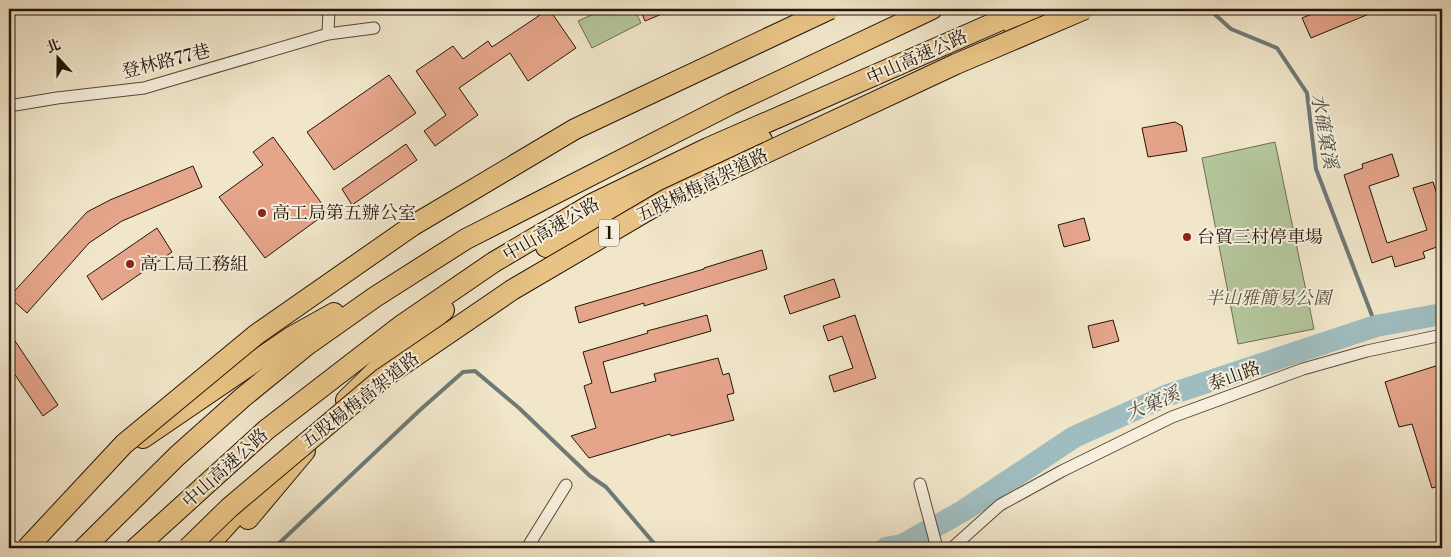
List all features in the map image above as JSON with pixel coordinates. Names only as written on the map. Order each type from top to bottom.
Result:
[{"type":"highway","points":[[27,548],[124,444],[257,334],[412,226],[575,129],[830,9]]},
{"type":"highway","name":"中山高速公路","points":[[84,548],[177,456],[242,398],[293,357],[375,297],[466,239],[731,104],[932,9]]},
{"type":"highway","name":"中山高速公路","points":[[136,548],[266,430],[402,324],[494,262],[592,204],[708,148],[1026,9]]},
{"type":"highway","points":[[483,282],[599,217],[708,164],[1056,9]]},
{"type":"highway","name":"五股楊梅高架道路","points":[[188,548],[229,508],[383,378],[512,290],[667,199],[956,64],[1085,9]]},
{"type":"highway","points":[[206,548],[359,386],[399,348],[440,313],[592,204]]},
{"type":"highway","points":[[16,548],[38,525],[118,455],[291,336],[466,239]]},
{"type":"highway","points":[[224,548],[359,386]]},
{"type":"street","points":[[328,34],[329,9]]},
{"type":"street","name":"登林路77巷","points":[[9,106],[57,98],[144,88],[328,34],[374,28]]},
{"type":"street","name":"泰山路","points":[[952,548],[1000,505],[1062,471],[1172,417],[1303,369],[1368,351],[1442,335]]},
{"type":"street","points":[[920,484],[927,504],[937,548]]},
{"type":"street","points":[[527,548],[566,485]]},
{"type":"green space","points":[[605,9],[634,9],[641,23],[592,48],[578,21]]},
{"type":"green space","name":"半山雅簡易公園","points":[[1275,142],[1314,329],[1238,344],[1202,158]]},
{"type":"building","points":[[549,9],[576,48],[528,81],[510,53],[459,88],[478,115],[435,146],[424,131],[446,115],[416,71],[453,46],[463,59],[488,41],[492,47]]},
{"type":"building","points":[[640,9],[674,9],[645,21]]},
{"type":"building","points":[[1324,9],[1381,9],[1311,38],[1302,18]]},
{"type":"building","points":[[389,75],[416,113],[334,170],[307,132]]},
{"type":"building","points":[[1175,122],[1182,126],[1187,151],[1148,157],[1142,128]]},
{"type":"building","points":[[273,137],[328,212],[265,258],[219,197],[263,165],[253,152]]},
{"type":"building","points":[[406,144],[417,160],[352,205],[342,189]]},
{"type":"building","points":[[1392,154],[1399,176],[1369,186],[1387,243],[1427,230],[1413,188],[1433,182],[1442,210],[1442,245],[1423,252],[1425,258],[1395,267],[1392,256],[1372,263],[1344,175],[1363,168],[1362,164]]},
{"type":"building","points":[[193,166],[202,187],[122,221],[89,243],[27,313],[9,297],[87,212],[110,200]]},
{"type":"building","points":[[1084,218],[1090,240],[1064,247],[1058,225]]},
{"type":"building","name":"高工局工務組","points":[[157,228],[172,252],[102,300],[87,276]]},
{"type":"building","points":[[762,250],[767,269],[644,306],[644,303],[579,323],[575,307]]},
{"type":"building","points":[[834,279],[840,297],[790,314],[784,296]]},
{"type":"building","points":[[707,315],[711,331],[603,362],[611,393],[656,381],[654,374],[718,358],[723,375],[729,373],[734,393],[727,395],[734,420],[671,436],[670,434],[589,458],[571,436],[596,428],[584,386],[592,383],[583,352],[648,333],[647,331]]},
{"type":"building","points":[[855,315],[876,378],[834,392],[829,376],[853,368],[842,336],[828,341],[823,326]]},
{"type":"building","points":[[1113,320],[1119,341],[1093,348],[1088,326]]},
{"type":"building","points":[[9,332],[58,405],[43,416],[9,366]]},
{"type":"building","points":[[1442,364],[1442,485],[1432,488],[1412,424],[1399,427],[1385,382]]},
{"type":"waterway","name":"水確窠溪","points":[[1209,9],[1231,29],[1277,48],[1307,93],[1316,169],[1376,326]]},
{"type":"waterway","name":"大窠溪","points":[[886,548],[902,545],[963,511],[1074,437],[1168,395],[1376,326],[1442,314]]},
{"type":"waterway","points":[[274,548],[463,372],[475,371],[519,408],[590,476],[606,487],[658,548]]},
{"type":"place","name":"高工局第五辦公室","points":[[262,213]]},
{"type":"place","name":"台貿三村停車場","points":[[1187,237]]},
{"type":"place","name":"高工局工務組","points":[[130,264]]}]
